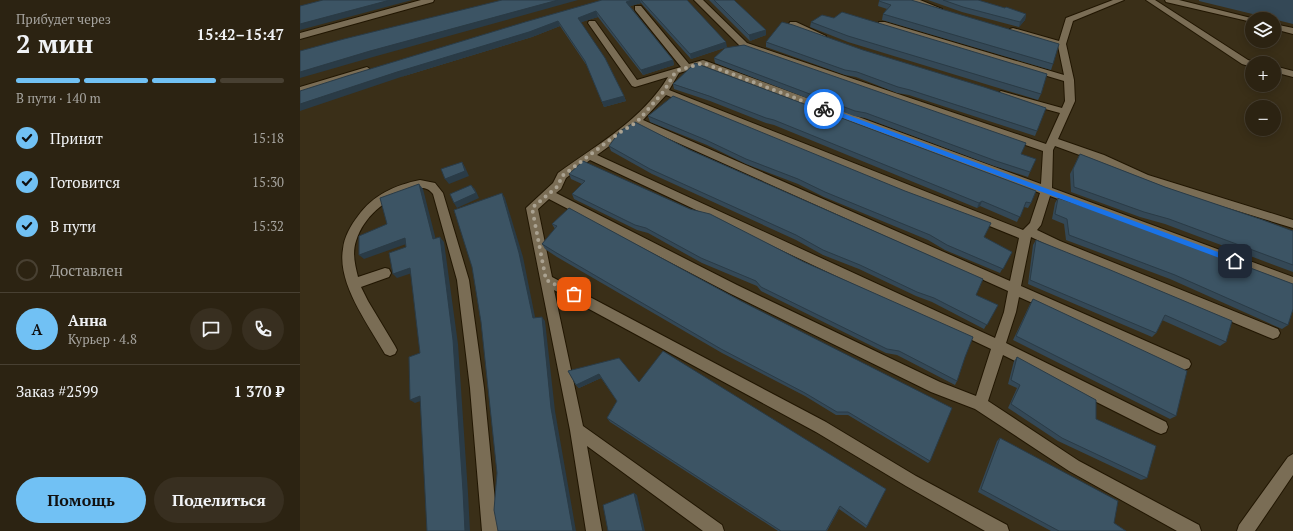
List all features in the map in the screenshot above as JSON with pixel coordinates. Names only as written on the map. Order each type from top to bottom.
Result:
[{"type":"street","points":[[300,36],[430,0]]},
{"type":"street","points":[[698,0],[744,45],[1051,145],[1100,158],[1144,178],[1293,224]]},
{"type":"street","points":[[913,0],[943,11]]},
{"type":"street","points":[[980,404],[1010,312],[1027,233],[1035,224],[1046,192],[1051,145],[1070,101],[1069,80],[1062,44],[1069,20],[1120,0]]},
{"type":"street","points":[[1150,0],[1245,62]]},
{"type":"street","points":[[1169,0],[1245,18]]},
{"type":"street","points":[[638,8],[687,68]]},
{"type":"street","points":[[873,22],[1069,80]]},
{"type":"street","points":[[592,23],[635,84],[703,63],[1046,192],[1293,282]]},
{"type":"street","points":[[793,24],[832,40]]},
{"type":"street","points":[[1001,28],[1062,44]]},
{"type":"street","points":[[1281,28],[1293,31]]},
{"type":"street","points":[[300,90],[376,67]]},
{"type":"street","points":[[594,531],[577,430],[532,208],[558,186],[562,176],[619,133],[637,122],[664,91],[676,71]]},
{"type":"street","points":[[1281,71],[1293,74]]},
{"type":"street","points":[[664,91],[1056,244],[1272,333]]},
{"type":"street","points":[[991,91],[1066,112]]},
{"type":"street","points":[[637,122],[1184,364]]},
{"type":"street","points":[[589,155],[999,346],[1161,427]]},
{"type":"street","points":[[390,350],[355,289],[348,255],[352,238],[360,222],[382,199],[397,191],[418,184],[427,184],[433,187],[438,194],[463,280],[477,388],[490,531]]},
{"type":"street","points":[[548,194],[768,306],[936,387],[980,404],[1074,466],[1192,531]]},
{"type":"street","points":[[354,284],[385,273]]},
{"type":"street","points":[[546,280],[821,427],[911,481],[1001,531]]},
{"type":"street","points":[[577,430],[716,531]]},
{"type":"street","points":[[1245,531],[1293,462]]},
{"type":"building","points":[[323,0],[390,0],[300,24],[300,6]]},
{"type":"building","points":[[502,0],[558,0],[370,51],[300,72],[300,51]]},
{"type":"building","points":[[602,0],[632,0],[626,2],[673,60],[641,70],[596,11],[578,18],[605,58],[624,96],[602,102],[585,61],[558,21],[529,32],[397,72],[300,104],[300,91]]},
{"type":"building","points":[[641,0],[687,0],[726,42],[690,54]]},
{"type":"building","points":[[714,0],[734,0],[766,30],[749,35]]},
{"type":"building","points":[[911,0],[1059,44],[1053,64],[883,14],[891,5],[879,1]]},
{"type":"building","points":[[943,0],[978,0],[1026,14],[1020,22],[963,7]]},
{"type":"building","points":[[842,12],[1047,74],[1041,94],[848,36],[811,22],[822,15],[834,18]]},
{"type":"building","points":[[782,22],[863,50],[984,87],[1046,108],[1037,131],[898,87],[857,72],[845,70],[766,42]]},
{"type":"building","points":[[744,45],[1026,143],[1021,154],[1036,159],[1030,172],[866,113],[855,111],[714,58],[725,48]]},
{"type":"building","points":[[695,63],[1036,191],[1031,203],[1026,202],[1020,217],[982,201],[979,203],[774,120],[673,84]]},
{"type":"building","points":[[673,96],[905,191],[991,223],[984,237],[1012,252],[1003,269],[947,245],[930,235],[825,192],[798,179],[746,159],[706,140],[648,116]]},
{"type":"building","points":[[635,122],[690,150],[983,279],[976,295],[998,305],[987,325],[934,298],[917,292],[860,265],[823,250],[796,235],[650,169],[609,146],[620,131]]},
{"type":"building","points":[[1080,154],[1165,187],[1293,231],[1293,265],[1169,219],[1144,212],[1074,187],[1073,169]]},
{"type":"building","points":[[583,161],[690,209],[710,214],[804,262],[973,337],[957,381],[899,351],[887,349],[761,287],[756,281],[701,258],[646,228],[635,225],[572,194],[585,181],[569,174]]},
{"type":"building","points":[[462,162],[465,171],[445,179],[441,169]]},
{"type":"building","points":[[419,184],[433,239],[440,237],[453,340],[465,531],[427,531],[420,396],[410,400],[409,357],[420,353],[410,268],[393,274],[389,253],[406,247],[405,238],[359,255],[359,236],[387,224],[380,198]]},
{"type":"building","points":[[471,185],[476,193],[454,203],[450,194]]},
{"type":"building","points":[[502,193],[519,253],[533,318],[542,317],[551,408],[573,531],[498,531],[494,510],[497,473],[481,322],[472,267],[454,210]]},
{"type":"building","points":[[1058,198],[1112,216],[1293,284],[1293,309],[1288,325],[1175,275],[1069,235],[1067,219],[1055,214]]},
{"type":"building","points":[[569,208],[741,301],[952,408],[930,461],[848,412],[837,412],[805,393],[721,349],[542,244],[557,226],[552,224]]},
{"type":"building","points":[[1036,240],[1232,321],[1226,342],[1165,315],[1156,333],[1030,280]]},
{"type":"building","points":[[1033,299],[1187,371],[1176,416],[1016,336]]},
{"type":"building","points":[[663,351],[886,489],[867,526],[840,506],[826,531],[781,531],[607,418],[617,401],[599,374],[576,385],[568,371],[619,358],[639,382]]},
{"type":"building","points":[[1017,357],[1096,400],[1096,419],[1156,446],[1147,478],[1062,438],[1011,404],[1020,385],[1011,380]]},
{"type":"building","points":[[1000,438],[1118,501],[1114,523],[1126,531],[1059,531],[981,489]]},
{"type":"building","points":[[634,493],[643,531],[608,531],[603,505]]},
{"type":"way so far","points":[[574,294],[546,280],[532,208],[558,186],[562,176],[619,133],[637,122],[664,91],[676,71],[703,63],[824,109]]},
{"type":"route","points":[[824,109],[1235,261]]}]
